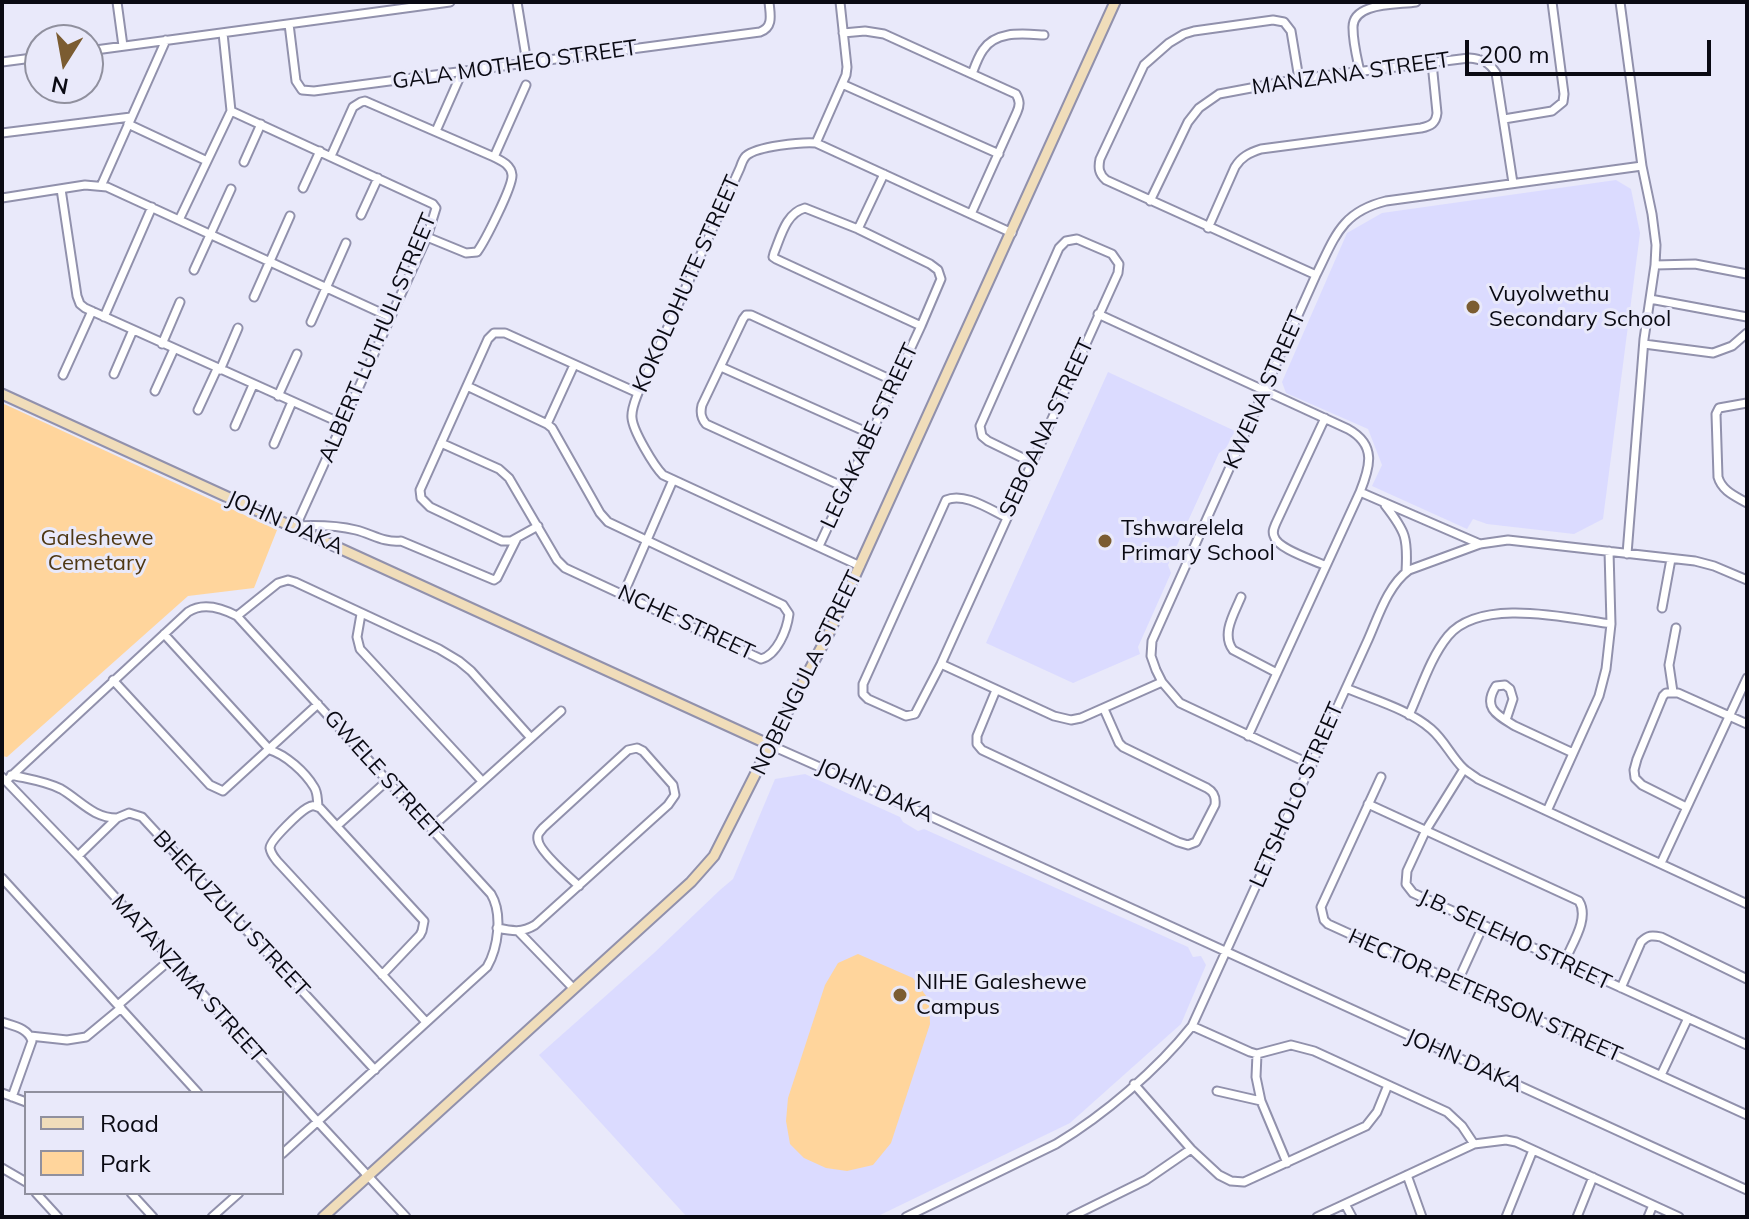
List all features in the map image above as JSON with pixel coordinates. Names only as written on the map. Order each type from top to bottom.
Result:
[{"type":"street","points":[[117,2],[123,46]]},
{"type":"street","points":[[104,49],[409,5],[450,2]]},
{"type":"street","points":[[517,2],[527,63]]},
{"type":"street","name":"GALA MOTHEO STREET","points":[[289,24],[296,81],[302,90],[307,91],[760,32],[765,30],[771,18],[769,2]]},
{"type":"street","points":[[840,2],[847,67],[816,143],[1012,233]]},
{"type":"street","name":"NOBENGULA STREET","points":[[323,1217],[703,870],[714,856],[830,631],[1115,2]]},
{"type":"street","points":[[1360,72],[1353,26],[1355,17],[1367,9],[1416,2]]},
{"type":"street","points":[[1504,119],[1552,111],[1563,102],[1552,2]]},
{"type":"street","points":[[1620,2],[1642,166],[1652,214],[1655,265],[1644,344],[1627,554]]},
{"type":"street","points":[[1299,79],[1291,31],[1279,20],[1184,34],[1152,57],[1139,73],[1098,168],[1106,180],[1316,275]]},
{"type":"street","points":[[843,33],[876,32],[1011,91],[1019,99],[1017,112],[971,214]]},
{"type":"street","points":[[179,220],[231,111],[223,33]]},
{"type":"street","points":[[972,74],[983,50],[994,39],[1020,34],[1044,35]]},
{"type":"street","points":[[101,186],[166,40]]},
{"type":"street","name":"MANZANA STREET","points":[[1150,201],[1188,122],[1199,108],[1225,91],[1469,58],[1487,62],[1496,73],[1513,183]]},
{"type":"street","points":[[2,62],[24,59]]},
{"type":"street","points":[[1208,228],[1235,167],[1248,154],[1261,149],[1431,125],[1437,117],[1432,63]]},
{"type":"street","points":[[436,131],[462,72]]},
{"type":"street","points":[[842,84],[999,154]]},
{"type":"street","points":[[494,157],[526,85]]},
{"type":"street","points":[[331,156],[353,107],[361,102],[371,103],[436,131],[510,167],[513,178],[479,251],[466,253],[427,237]]},
{"type":"street","name":"ALBERT LUTHULI STREET","points":[[231,111],[433,204],[436,211],[295,527]]},
{"type":"street","points":[[2,133],[129,120],[207,161]]},
{"type":"street","points":[[244,162],[261,124]]},
{"type":"street","name":"KOKOLOHUTE STREET","points":[[816,143],[756,151],[746,157],[638,393],[632,412],[633,424],[663,475],[860,566]]},
{"type":"street","points":[[303,188],[320,151]]},
{"type":"street","name":"KWENA STREET","points":[[1162,682],[1151,656],[1152,641],[1316,275],[1339,231],[1355,213],[1386,201],[1642,166]]},
{"type":"street","points":[[858,229],[884,174]]},
{"type":"street","points":[[361,215],[378,178]]},
{"type":"street","points":[[2,198],[85,185],[101,186],[390,317]]},
{"type":"street","points":[[61,189],[80,304],[218,370],[343,424]]},
{"type":"street","points":[[194,270],[231,189]]},
{"type":"street","points":[[104,317],[152,207]]},
{"type":"street","name":"LEGAKABE STREET","points":[[819,546],[896,382],[941,282],[941,275],[930,264],[814,210],[801,208],[790,217],[773,257],[921,326]]},
{"type":"street","points":[[254,297],[290,216]]},
{"type":"street","points":[[1031,462],[988,441],[982,436],[980,426],[1059,248],[1066,241],[1077,239],[1112,254],[1119,264],[1118,273],[1098,314]]},
{"type":"street","points":[[311,322],[346,243]]},
{"type":"street","points":[[1655,265],[1695,264],[1747,274]]},
{"type":"street","points":[[1650,299],[1747,317]]},
{"type":"street","points":[[162,344],[180,302]]},
{"type":"street","points":[[63,375],[92,311]]},
{"type":"street","points":[[846,488],[706,424],[701,410],[743,319],[748,314],[896,382]]},
{"type":"street","name":"SEBOANA STREET","points":[[1006,517],[958,497],[946,500],[863,684],[863,694],[868,699],[906,716],[919,710],[1098,314],[1355,432],[1364,442],[1370,466],[1248,736]]},
{"type":"street","points":[[198,410],[238,328]]},
{"type":"street","points":[[114,374],[133,330]]},
{"type":"street","points":[[538,526],[506,541],[423,502],[420,490],[488,339],[494,333],[505,333],[638,393]]},
{"type":"street","points":[[1644,344],[1713,353],[1732,346],[1747,333]]},
{"type":"street","points":[[155,391],[174,349]]},
{"type":"street","points":[[278,396],[297,354]]},
{"type":"street","points":[[467,386],[547,424],[574,365]]},
{"type":"street","points":[[721,367],[871,434]]},
{"type":"street","points":[[235,426],[253,385]]},
{"type":"street","name":"JOHN DAKA","points":[[2,394],[1747,1190]]},
{"type":"street","points":[[274,444],[292,402]]},
{"type":"street","points":[[1747,403],[1719,408],[1716,414],[1720,483],[1730,494],[1747,503]]},
{"type":"street","points":[[1325,418],[1273,533],[1285,548],[1326,566]]},
{"type":"street","name":"NCHE STREET","points":[[441,443],[504,473],[557,560],[565,568],[761,659],[771,655],[789,614],[783,605],[616,527],[603,518],[547,424]]},
{"type":"street","points":[[623,595],[673,480]]},
{"type":"street","points":[[1360,492],[1480,544]]},
{"type":"street","points":[[1382,501],[1400,524],[1406,538],[1406,572],[1480,544],[1508,540],[1714,566],[1747,580]]},
{"type":"street","points":[[295,527],[329,525],[390,542],[401,541],[494,580],[517,538]]},
{"type":"street","points":[[1547,811],[1602,685],[1606,669],[1611,624],[1609,551]]},
{"type":"street","points":[[1662,608],[1671,559]]},
{"type":"street","name":"LETSHOLO STREET","points":[[906,1217],[921,1213],[1079,1130],[1134,1084],[1192,1026],[1394,584],[1406,572]]},
{"type":"street","points":[[7,777],[188,612],[197,607],[217,608],[237,616],[278,583],[288,580],[459,661],[531,738]]},
{"type":"street","points":[[1241,597],[1228,632],[1229,645],[1277,673]]},
{"type":"street","points":[[1409,715],[1443,643],[1456,628],[1471,621],[1520,612],[1611,624]]},
{"type":"street","points":[[361,614],[357,637],[360,649],[482,781]]},
{"type":"street","name":"GWELE STREET","points":[[237,616],[497,904],[497,928],[487,967],[284,1152]]},
{"type":"street","points":[[1673,692],[1669,665],[1676,628]]},
{"type":"street","points":[[164,634],[270,750],[283,755],[314,787],[318,806],[424,921],[420,935],[382,975]]},
{"type":"street","points":[[941,664],[1064,719],[1081,718],[1162,682],[1180,703],[1312,765]]},
{"type":"street","points":[[1661,863],[1747,678]]},
{"type":"street","points":[[113,680],[215,788],[223,791],[318,704]]},
{"type":"street","points":[[1506,720],[1513,699],[1510,689],[1496,686],[1490,701],[1494,711],[1506,720],[1573,753]]},
{"type":"street","points":[[1346,688],[1409,715],[1432,729],[1464,769],[1478,779],[1747,904]]},
{"type":"street","points":[[996,690],[977,736],[977,744],[982,750],[1178,842],[1188,845],[1196,842],[1215,805],[1214,793],[1123,747],[1104,709]]},
{"type":"street","points":[[1686,807],[1642,785],[1635,778],[1637,759],[1663,696],[1673,692],[1683,695],[1747,724]]},
{"type":"street","points":[[431,828],[561,711]]},
{"type":"street","points":[[497,928],[519,932],[535,925],[579,886],[668,805],[675,795],[673,785],[637,748],[628,750],[539,834],[540,847],[579,886]]},
{"type":"street","name":"J.B. SELEHO STREET","points":[[1464,769],[1426,830],[1407,871],[1409,890],[1564,963],[1746,1042]]},
{"type":"street","name":"BHEKUZULU STREET","points":[[7,777],[52,785],[101,816],[117,818],[129,813],[142,817],[375,1070]]},
{"type":"street","name":"MATANZIMA STREET","points":[[7,777],[406,1217]]},
{"type":"street","name":"HECTOR PETERSON STREET","points":[[1381,777],[1321,907],[1328,924],[1747,1115]]},
{"type":"street","points":[[338,825],[388,780]]},
{"type":"street","points":[[1368,804],[1579,901],[1583,910],[1582,921],[1564,963]]},
{"type":"street","points":[[318,806],[305,809],[272,842],[270,851],[426,1022]]},
{"type":"street","points":[[78,856],[117,818]]},
{"type":"street","points":[[2,878],[196,1091]]},
{"type":"street","points":[[1457,983],[1483,926]]},
{"type":"street","points":[[519,932],[573,988]]},
{"type":"street","points":[[1621,988],[1641,942],[1652,935],[1747,979]]},
{"type":"street","points":[[30,1036],[67,1040],[86,1037],[171,959]]},
{"type":"street","points":[[1661,1075],[1688,1018]]},
{"type":"street","points":[[2,1022],[24,1030],[32,1041],[12,1097]]},
{"type":"street","points":[[1192,1026],[1257,1054],[1284,1046],[1300,1046],[1447,1112],[1462,1126],[1474,1144]]},
{"type":"street","points":[[1257,1054],[1256,1077],[1261,1101],[1287,1163]]},
{"type":"street","points":[[1134,1084],[1191,1149],[1219,1175],[1231,1181],[1244,1182],[1366,1126],[1377,1112],[1388,1085]]},
{"type":"street","points":[[1217,1091],[1261,1101]]},
{"type":"street","points":[[2,1093],[24,1101]]},
{"type":"street","points":[[1317,1217],[1474,1144],[1506,1140],[1679,1217]]},
{"type":"street","points":[[1071,1217],[1136,1186],[1191,1149]]},
{"type":"street","points":[[1506,1217],[1533,1150]]},
{"type":"street","points":[[2,1168],[24,1181]]},
{"type":"street","points":[[1407,1175],[1422,1217]]},
{"type":"street","points":[[1577,1217],[1593,1177]]},
{"type":"street","points":[[38,1195],[58,1217]]},
{"type":"street","points":[[133,1195],[153,1217]]},
{"type":"street","points":[[212,1217],[237,1195]]},
{"type":"street","points":[[1345,1204],[1352,1217]]},
{"type":"street","points":[[1648,1217],[1653,1205]]},
{"type":"shaded area","name":"Vuyolwethu Secondary School","points":[[1616,180],[1631,189],[1640,233],[1603,519],[1574,534],[1487,524],[1473,519],[1467,529],[1372,486],[1382,465],[1368,429],[1286,393],[1282,382],[1347,233],[1382,213]]},
{"type":"shaded area","name":"Tshwarelela Primary School","points":[[1108,372],[1235,431],[1226,448],[1219,453],[1168,565],[1171,573],[1138,647],[1140,654],[1073,683],[986,643]]},
{"type":"shaded area","name":"NIHE Galeshewe Campus","points":[[805,774],[900,817],[918,831],[924,829],[1188,947],[1193,957],[1201,956],[1206,965],[1181,1024],[1070,1123],[876,1217],[687,1217],[539,1055],[733,879],[775,779]]},
{"type":"green space","name":"Galeshewe Cemetary","points":[[2,403],[277,530],[254,588],[188,596],[7,757],[2,756]]},
{"type":"green space","points":[[858,954],[913,978],[929,1000],[930,1024],[891,1143],[873,1165],[847,1171],[826,1168],[804,1158],[790,1144],[786,1121],[788,1098],[825,985],[838,963]]},
{"type":"place","name":"Vuyolwethu Secondary School","points":[[1473,307]]},
{"type":"place","name":"Tshwarelela Primary School","points":[[1105,541]]},
{"type":"place","name":"NIHE Galeshewe Campus","points":[[900,995]]}]
